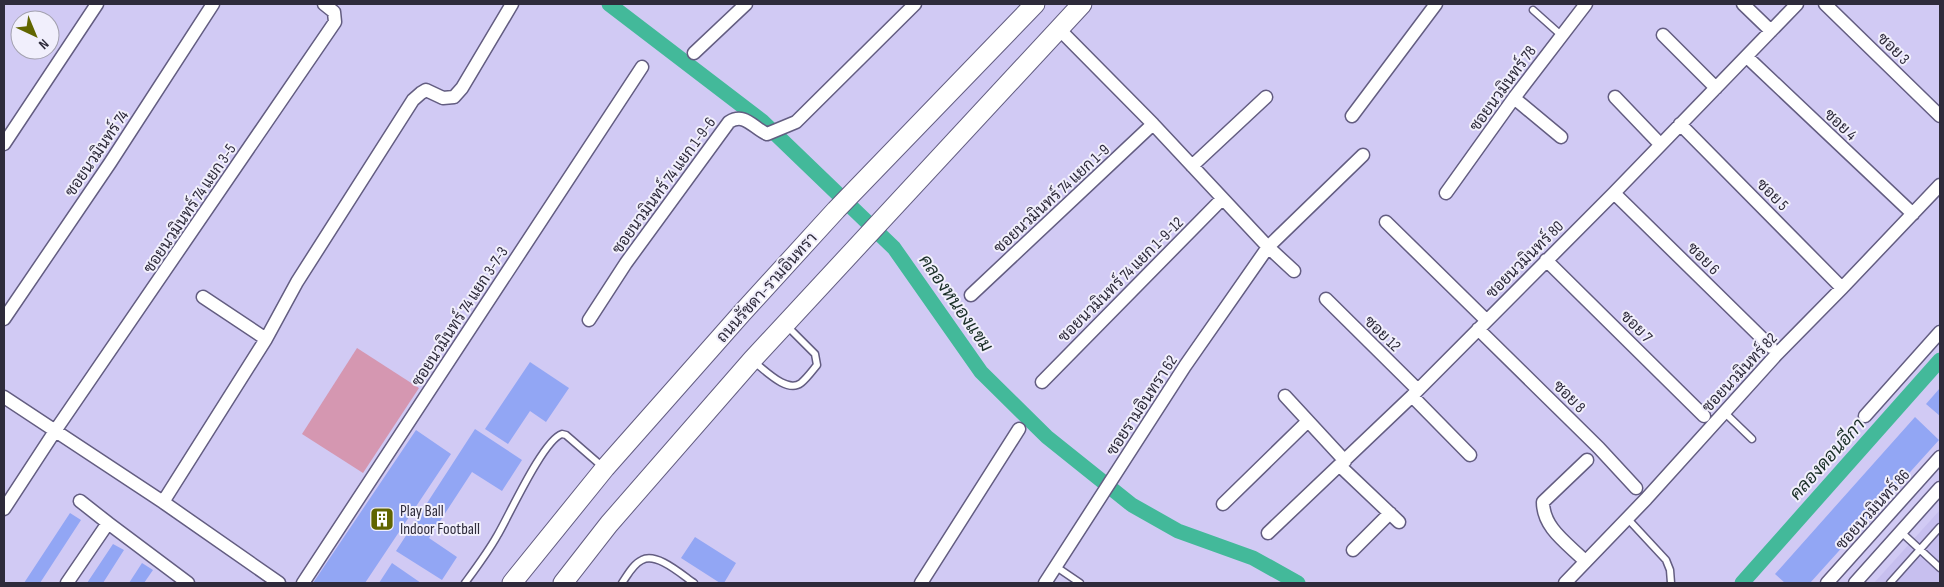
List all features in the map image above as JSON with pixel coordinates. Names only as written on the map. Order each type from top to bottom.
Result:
[{"type":"main road","name":"ถนนรัชดา-รามอินทรา","points":[[512,583],[605,468],[836,210],[1035,4]]},
{"type":"main road","points":[[563,583],[610,524],[752,360],[1082,4]]},
{"type":"street","points":[[4,144],[97,4]]},
{"type":"street","name":"ซอยนวมินทร์ 74","points":[[4,319],[110,163],[213,4]]},
{"type":"street","name":"ซอยนวมินทร์ 74 แยก 3-5","points":[[4,509],[55,431],[335,22],[334,12],[324,4]]},
{"type":"street","points":[[163,502],[266,339],[297,282],[413,100],[426,90],[443,98],[454,97],[462,88],[512,4]]},
{"type":"street","points":[[694,53],[746,4]]},
{"type":"street","name":"ซอยนวมินทร์ 74 แยก 1-9-6","points":[[589,320],[626,263],[729,122],[736,117],[742,118],[767,134],[796,122],[915,4]]},
{"type":"street","points":[[1352,116],[1436,4]]},
{"type":"street","name":"ซอยนวมินทร์ 78","points":[[1446,193],[1514,98],[1586,4]]},
{"type":"street","points":[[1743,4],[1771,31]]},
{"type":"street","name":"ซอยนวมินทร์ 80","points":[[1268,533],[1415,393],[1797,4]]},
{"type":"street","name":"ซอย 3","points":[[1825,4],[1940,116]]},
{"type":"street","points":[[1059,29],[1294,271]]},
{"type":"street","points":[[1664,35],[1716,88]]},
{"type":"street","name":"ซอย 4","points":[[1746,57],[1913,214]]},
{"type":"street","name":"ซอยนวมินทร์ 74 แยก 3-7-3","points":[[303,583],[642,67]]},
{"type":"street","points":[[1615,96],[1660,144]]},
{"type":"street","points":[[1192,166],[1266,97]]},
{"type":"street","points":[[1514,98],[1561,137]]},
{"type":"street","name":"ซอยนวมินทร์ 74 แยก 1-9","points":[[971,295],[1153,124]]},
{"type":"street","name":"ซอย 5","points":[[1680,124],[1842,288]]},
{"type":"street","name":"ซอยรามอินทรา 62","points":[[1045,583],[1185,366],[1273,251],[1363,156]]},
{"type":"street","name":"ซอยนวมินทร์ 82","points":[[1566,583],[1585,560],[1627,518],[1777,354],[1940,185]]},
{"type":"street","name":"ซอย 6","points":[[1614,192],[1771,347]]},
{"type":"street","name":"ซอยนวมินทร์ 74 แยก 1-9-12","points":[[1042,382],[1222,199]]},
{"type":"street","name":"ซอย 8","points":[[1386,222],[1636,488]]},
{"type":"street","name":"ซอย 7","points":[[1546,260],[1704,416]]},
{"type":"street","points":[[203,297],[266,339]]},
{"type":"street","name":"ซอย 12","points":[[1326,299],[1415,393],[1470,455]]},
{"type":"street","points":[[1865,416],[1940,332]]},
{"type":"street","points":[[1285,396],[1394,518],[1353,550]]},
{"type":"street","points":[[4,397],[163,502],[279,583]]},
{"type":"street","points":[[1223,504],[1308,421]]},
{"type":"street","points":[[921,583],[1019,429]]},
{"type":"street","name":"ซอยนวมินทร์ 86","points":[[1827,583],[1940,457]]},
{"type":"street","points":[[1585,560],[1548,524],[1543,513],[1543,502],[1587,460]]},
{"type":"street","points":[[1855,583],[1940,488]]},
{"type":"street","points":[[80,501],[174,579],[188,583]]},
{"type":"street","points":[[67,583],[108,523]]},
{"type":"lane","points":[[1533,10],[1561,36]]},
{"type":"lane","points":[[752,360],[785,386],[792,387],[800,384],[817,365],[815,354],[786,324]]},
{"type":"lane","points":[[1724,412],[1752,438]]},
{"type":"lane","points":[[465,583],[497,537],[531,472],[554,438],[562,434],[566,435],[605,468]]},
{"type":"lane","points":[[1627,518],[1666,560],[1670,570],[1671,583]]},
{"type":"lane","points":[[1890,583],[1940,527]]},
{"type":"lane","points":[[1901,532],[1940,568]]},
{"type":"lane","points":[[622,583],[634,566],[642,560],[649,558],[656,559],[672,568],[692,583]]},
{"type":"lane","points":[[1055,566],[1080,583]]},
{"type":"shaded area","points":[[357,348],[419,388],[363,473],[302,434]]},
{"type":"shaded area","points":[[1940,510],[1940,583],[1874,583]]},
{"type":"building","points":[[530,362],[569,388],[546,422],[530,411],[508,444],[485,429]]},
{"type":"building","points":[[1940,388],[1940,416],[1926,404]]},
{"type":"building","points":[[1915,417],[1939,440],[1810,583],[1785,583],[1775,574]]},
{"type":"building","points":[[475,429],[522,460],[502,491],[472,472],[429,538],[457,557],[442,580],[396,551]]},
{"type":"building","name":"Play Ball Indoor Football","points":[[416,430],[451,454],[365,583],[313,583]]},
{"type":"building","points":[[70,513],[81,520],[40,583],[24,583]]},
{"type":"building","points":[[695,537],[736,563],[724,583],[720,583],[681,558]]},
{"type":"building","points":[[113,544],[124,550],[103,583],[87,583]]},
{"type":"building","points":[[142,563],[153,570],[144,583],[129,583]]},
{"type":"building","points":[[392,563],[421,583],[379,583]]},
{"type":"waterway","name":"คลองหนองแขม","points":[[609,4],[762,121],[894,248],[981,372],[1047,437],[1132,505],[1178,531],[1253,558],[1298,583]]},
{"type":"waterway","name":"คลองดอนอีกา","points":[[1742,583],[1940,360]]},
{"type":"place","name":"Play Ball Indoor Football","points":[[382,519]]}]
